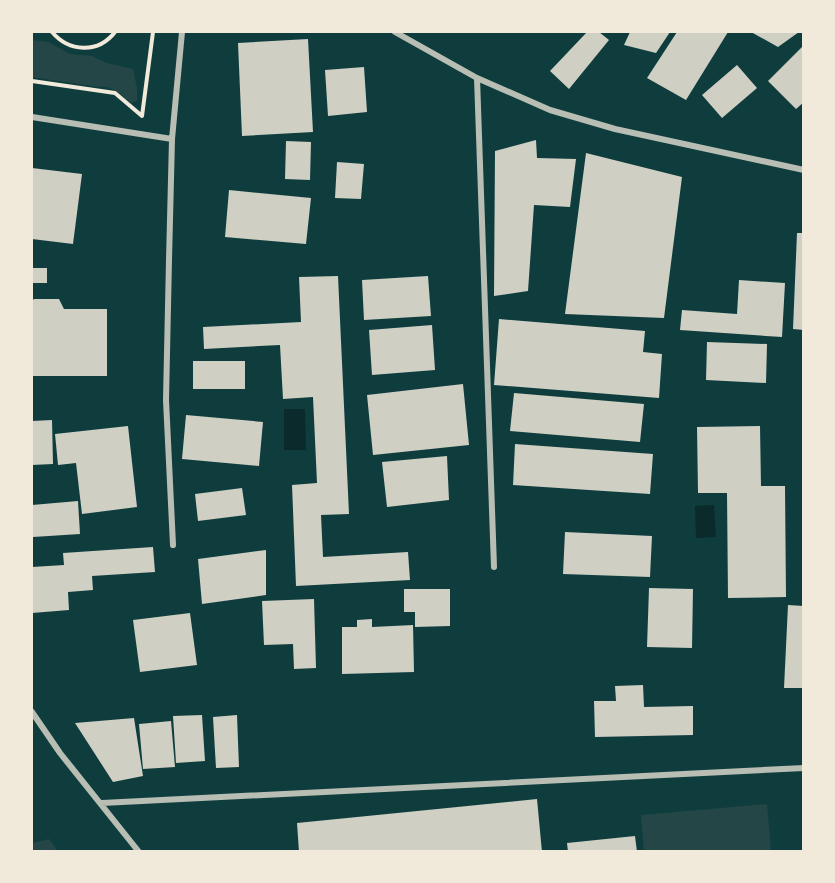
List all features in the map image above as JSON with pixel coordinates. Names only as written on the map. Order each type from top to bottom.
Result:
[{"type":"street","points":[[173,545],[166,399],[172,139],[182,32]]},
{"type":"street","points":[[394,32],[477,78],[550,110],[615,129],[804,170]]},
{"type":"street","points":[[477,78],[494,567]]},
{"type":"street","points":[[32,117],[172,139]]},
{"type":"street","points":[[32,712],[60,753],[139,852]]},
{"type":"street","points":[[102,803],[804,768]]},
{"type":"path","points":[[52,32],[62,42],[74,47],[87,48],[99,45],[115,32]]},
{"type":"path","points":[[32,81],[115,93],[142,116],[153,32]]},
{"type":"shaded area","points":[[32,40],[48,42],[70,54],[92,56],[107,63],[133,69],[137,101],[131,103],[108,87],[32,77]]},
{"type":"shaded area","points":[[284,409],[305,409],[306,450],[284,450]]},
{"type":"shaded area","points":[[714,505],[716,537],[696,538],[695,506]]},
{"type":"shaded area","points":[[767,804],[771,851],[644,851],[641,815]]},
{"type":"shaded area","points":[[49,839],[58,851],[32,851],[32,843]]},
{"type":"building","points":[[587,32],[599,32],[609,40],[569,89],[550,71]]},
{"type":"building","points":[[630,32],[670,32],[656,53],[624,45]]},
{"type":"building","points":[[677,32],[728,32],[686,100],[647,78]]},
{"type":"building","points":[[751,32],[799,32],[778,47]]},
{"type":"building","points":[[308,39],[313,132],[242,136],[238,43]]},
{"type":"building","points":[[804,45],[804,102],[796,109],[768,81]]},
{"type":"building","points":[[737,65],[757,88],[722,118],[702,95]]},
{"type":"building","points":[[364,67],[367,112],[328,116],[325,70]]},
{"type":"building","points":[[536,140],[537,158],[576,159],[570,207],[534,205],[528,291],[494,296],[495,151]]},
{"type":"building","points":[[286,141],[311,142],[310,180],[285,179]]},
{"type":"building","points":[[586,153],[682,177],[664,318],[565,314]]},
{"type":"building","points":[[337,162],[364,164],[361,199],[335,198]]},
{"type":"building","points":[[32,168],[82,174],[73,244],[32,239]]},
{"type":"building","points":[[229,190],[311,198],[306,244],[225,237]]},
{"type":"building","points":[[797,233],[804,233],[804,330],[793,329]]},
{"type":"building","points":[[32,268],[47,268],[47,283],[32,283]]},
{"type":"building","points":[[338,276],[349,514],[321,515],[323,557],[408,552],[410,580],[296,586],[292,485],[317,483],[313,397],[283,399],[280,345],[204,349],[203,327],[301,322],[299,277]]},
{"type":"building","points":[[428,276],[431,316],[364,320],[362,280]]},
{"type":"building","points":[[739,280],[785,283],[782,337],[680,330],[682,310],[737,314]]},
{"type":"building","points":[[34,299],[59,299],[64,309],[107,309],[107,376],[32,376],[32,301]]},
{"type":"building","points":[[499,319],[645,331],[643,352],[662,354],[659,398],[494,385]]},
{"type":"building","points":[[432,325],[435,370],[372,375],[369,330]]},
{"type":"building","points":[[707,342],[767,344],[766,383],[706,380]]},
{"type":"building","points":[[193,361],[245,361],[245,389],[193,389]]},
{"type":"building","points":[[463,384],[469,445],[373,455],[367,395]]},
{"type":"building","points":[[514,393],[644,404],[640,442],[510,431]]},
{"type":"building","points":[[186,415],[263,422],[259,466],[182,459]]},
{"type":"building","points":[[52,420],[53,464],[32,465],[32,421]]},
{"type":"building","points":[[128,426],[137,507],[82,514],[76,463],[58,465],[55,434]]},
{"type":"building","points":[[760,426],[761,486],[785,486],[786,597],[728,598],[727,493],[698,493],[697,427]]},
{"type":"building","points":[[515,444],[653,454],[650,494],[513,485]]},
{"type":"building","points":[[447,456],[449,500],[387,507],[382,462]]},
{"type":"building","points":[[242,488],[246,515],[198,521],[195,494]]},
{"type":"building","points":[[78,501],[80,534],[33,537],[32,505]]},
{"type":"building","points":[[565,532],[652,536],[650,577],[563,574]]},
{"type":"building","points":[[153,547],[155,572],[92,576],[93,590],[68,592],[69,610],[32,613],[32,567],[64,565],[63,553]]},
{"type":"building","points":[[266,550],[266,595],[202,604],[198,559]]},
{"type":"building","points":[[649,588],[693,589],[692,648],[647,647]]},
{"type":"building","points":[[404,589],[450,589],[450,626],[415,627],[415,612],[404,612]]},
{"type":"building","points":[[314,599],[316,668],[294,669],[293,644],[264,645],[262,601]]},
{"type":"building","points":[[788,605],[804,606],[804,688],[784,688]]},
{"type":"building","points":[[190,613],[197,665],[140,672],[133,620]]},
{"type":"building","points":[[372,619],[372,627],[413,625],[414,672],[342,674],[342,627],[357,627],[357,620]]},
{"type":"building","points":[[643,685],[644,707],[693,706],[693,735],[595,737],[594,701],[616,701],[615,686]]},
{"type":"building","points":[[202,715],[205,761],[176,763],[173,716]]},
{"type":"building","points":[[237,715],[239,767],[216,768],[213,717]]},
{"type":"building","points":[[134,718],[143,776],[113,782],[75,723]]},
{"type":"building","points":[[171,721],[175,767],[143,769],[139,724]]},
{"type":"building","points":[[537,799],[542,852],[299,852],[297,823]]},
{"type":"building","points":[[635,836],[637,852],[568,852],[567,843]]}]
